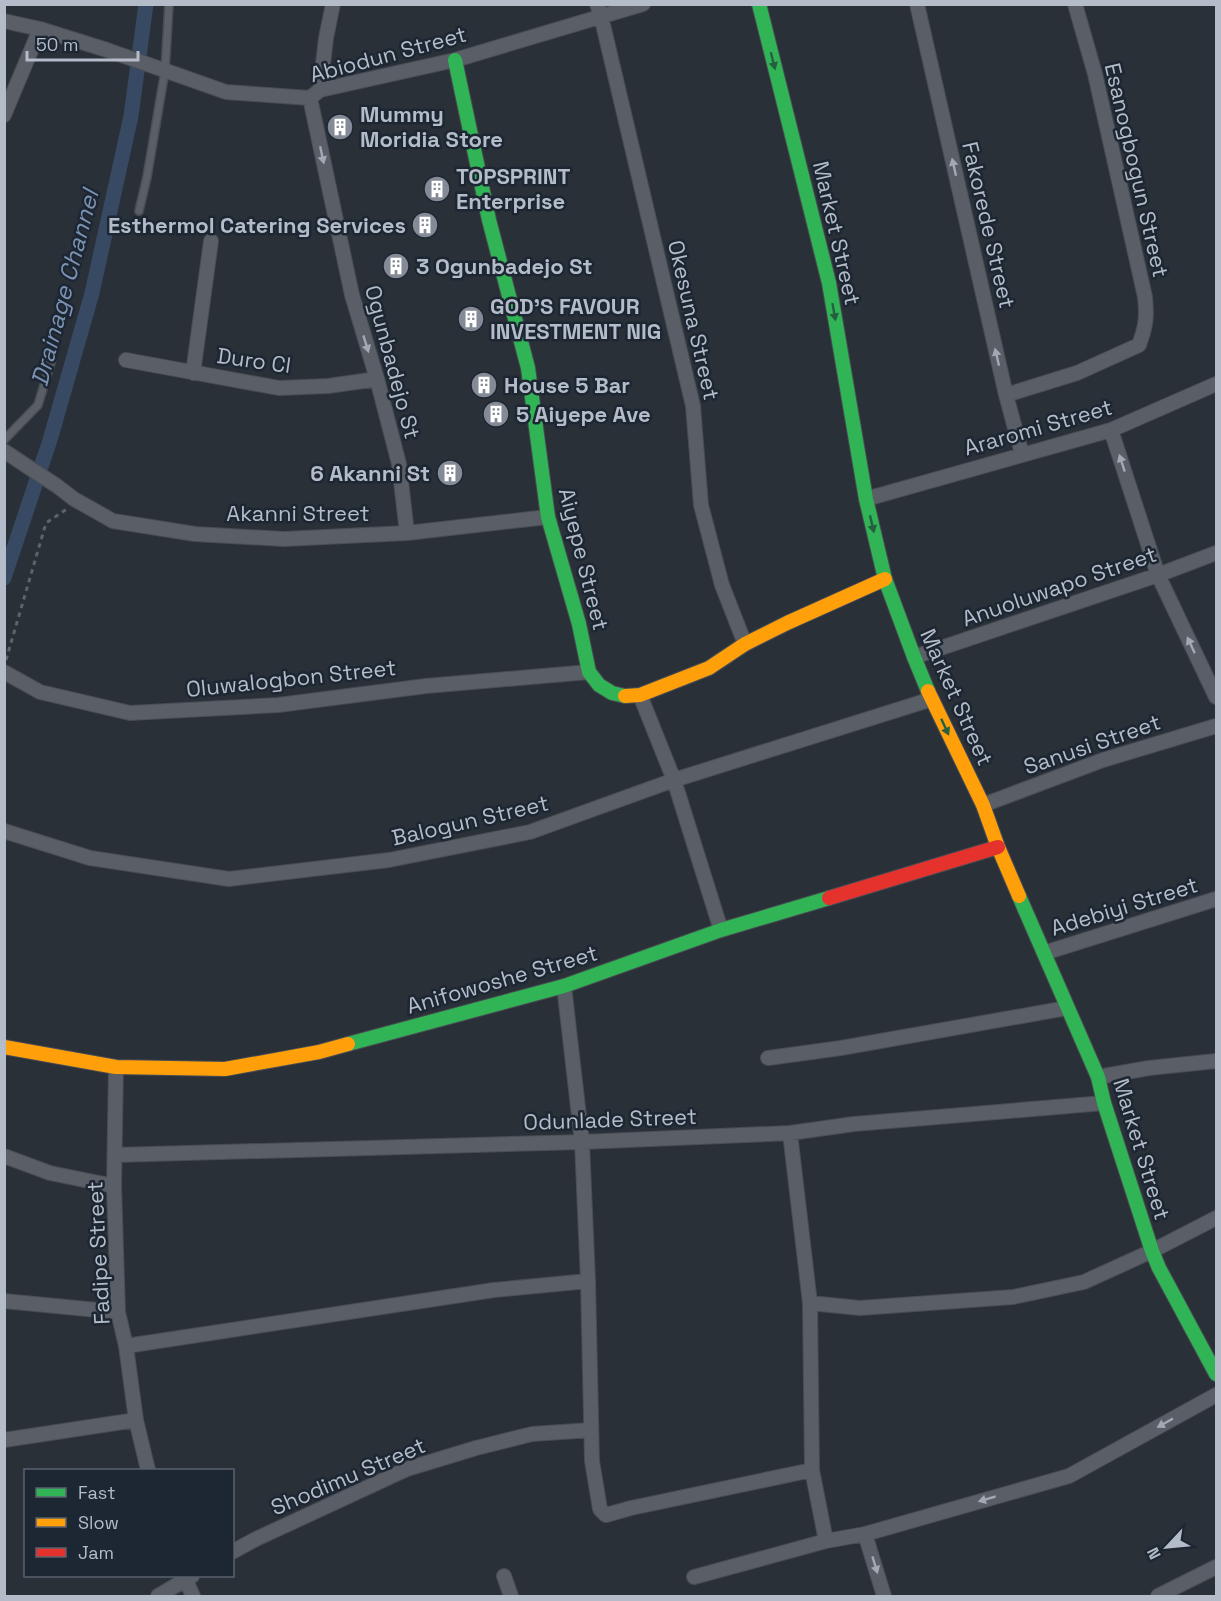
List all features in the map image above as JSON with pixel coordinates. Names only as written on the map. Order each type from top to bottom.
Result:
[{"type":"street","name":"Ogunbadejo St","points":[[333,4],[315,94],[352,295],[399,464],[407,533]]},
{"type":"street","name":"Abiodun Street","points":[[4,21],[40,29],[107,50],[226,92],[315,94],[455,60],[599,10],[643,4]]},
{"type":"street","name":"Market Street","points":[[759,4],[829,284],[866,499],[885,579],[914,657],[982,806],[1098,1077],[1104,1103],[1152,1251],[1216,1374]]},
{"type":"street","name":"Fakorede Street","points":[[917,4],[1006,395],[1022,454]]},
{"type":"street","name":"Esanogbogun Street","points":[[1006,395],[1077,372],[1139,345],[1145,330],[1147,318],[1145,297],[1095,74],[1075,4]]},
{"type":"street","name":"Okesuna Street","points":[[599,10],[693,406],[701,505],[722,585],[745,645]]},
{"type":"street","points":[[4,116],[40,29]]},
{"type":"street","name":"Aiyepe Street","points":[[455,60],[489,220],[528,368],[548,517],[579,624],[589,672]]},
{"type":"street","points":[[193,373],[211,241]]},
{"type":"street","name":"Duro Cl","points":[[126,360],[279,388],[328,386],[377,379]]},
{"type":"street","name":"Araromi Street","points":[[866,499],[1111,430],[1216,384]]},
{"type":"street","points":[[1111,430],[1158,575],[1216,698]]},
{"type":"street","name":"Akanni Street","points":[[7,453],[74,499],[113,521],[195,534],[284,539],[407,533],[548,517]]},
{"type":"street","name":"Anuoluwapo Street","points":[[914,657],[1158,575],[1216,553]]},
{"type":"street","points":[[589,672],[599,685],[612,693],[623,696],[640,695],[709,668],[745,645],[788,623],[885,579]]},
{"type":"street","name":"Oluwalogbon Street","points":[[4,672],[40,692],[130,713],[278,705],[426,686],[589,672]]},
{"type":"street","points":[[640,695],[674,780],[721,930]]},
{"type":"street","name":"Balogun Street","points":[[4,831],[90,858],[229,879],[389,861],[530,832],[674,780],[932,699]]},
{"type":"street","name":"Sanusi Street","points":[[982,806],[1103,759],[1216,726]]},
{"type":"street","name":"Anifowoshe Street","points":[[4,1047],[116,1066],[225,1069],[319,1052],[564,986],[721,930],[998,847]]},
{"type":"street","name":"Adebiyi Street","points":[[1044,953],[1216,899]]},
{"type":"street","points":[[564,986],[582,1142],[592,1461],[600,1509],[606,1515],[812,1470]]},
{"type":"street","points":[[768,1058],[841,1048],[1067,1008]]},
{"type":"street","points":[[1098,1077],[1216,1060]]},
{"type":"street","name":"Fadipe Street","points":[[116,1066],[114,1186],[118,1312],[126,1346],[136,1420],[148,1469]]},
{"type":"street","name":"Odunlade Street","points":[[115,1155],[582,1142],[790,1133],[854,1124],[1104,1103]]},
{"type":"street","points":[[790,1133],[810,1303],[812,1470],[826,1541]]},
{"type":"street","points":[[4,1156],[50,1173],[114,1186]]},
{"type":"street","points":[[810,1303],[860,1308],[1013,1298],[1084,1282],[1216,1218]]},
{"type":"street","points":[[126,1346],[494,1290],[588,1281]]},
{"type":"street","points":[[4,1302],[118,1312]]},
{"type":"street","points":[[694,1576],[826,1541],[865,1534],[1069,1476],[1216,1395]]},
{"type":"street","points":[[4,1440],[136,1420]]},
{"type":"street","name":"Shodimu Street","points":[[234,1551],[406,1470],[476,1448],[532,1434],[591,1430]]},
{"type":"street","points":[[865,1534],[884,1596]]},
{"type":"street","points":[[1158,1596],[1216,1567]]},
{"type":"street","points":[[504,1576],[511,1596]]},
{"type":"street","points":[[158,1596],[187,1577],[193,1596]]},
{"type":"lane","points":[[139,211],[169,4]]},
{"type":"lane","points":[[4,440],[38,405],[52,359]]},
{"type":"path","points":[[4,664],[46,523],[68,508],[74,499]]},
{"type":"waterway","name":"Drainage Channel","points":[[4,578],[50,440],[92,293],[131,116],[146,4]]},
{"type":"traffic: fast","points":[[759,4],[829,283],[866,499],[885,579],[928,691]]},
{"type":"traffic: fast","points":[[455,60],[489,220],[528,368],[548,517],[579,624],[589,672],[599,685],[612,693],[625,696]]},
{"type":"traffic: fast","points":[[1019,896],[1098,1077],[1104,1103],[1159,1268],[1216,1374]]},
{"type":"traffic: fast","points":[[348,1044],[564,986],[721,930],[829,898]]},
{"type":"traffic: slow","points":[[625,696],[640,695],[709,668],[745,644],[885,579]]},
{"type":"traffic: slow","points":[[928,691],[983,805],[1019,896]]},
{"type":"traffic: slow","points":[[4,1047],[116,1067],[225,1069],[319,1052],[348,1044]]},
{"type":"traffic: jam","points":[[829,898],[998,847]]},
{"type":"place","name":"Mummy Moridia Store","points":[[340,127]]},
{"type":"place","name":"TOPSPRINT Enterprise","points":[[437,189]]},
{"type":"place","name":"Esthermol Catering Services","points":[[425,225]]},
{"type":"place","name":"3 Ogunbadejo St","points":[[396,266]]},
{"type":"place","name":"GOD'S FAVOUR INVESTMENT NIG","points":[[471,319]]},
{"type":"place","name":"House 5 Bar","points":[[484,385]]},
{"type":"place","name":"5 Aiyepe Ave","points":[[496,414]]},
{"type":"place","name":"6 Akanni St","points":[[450,473]]}]
